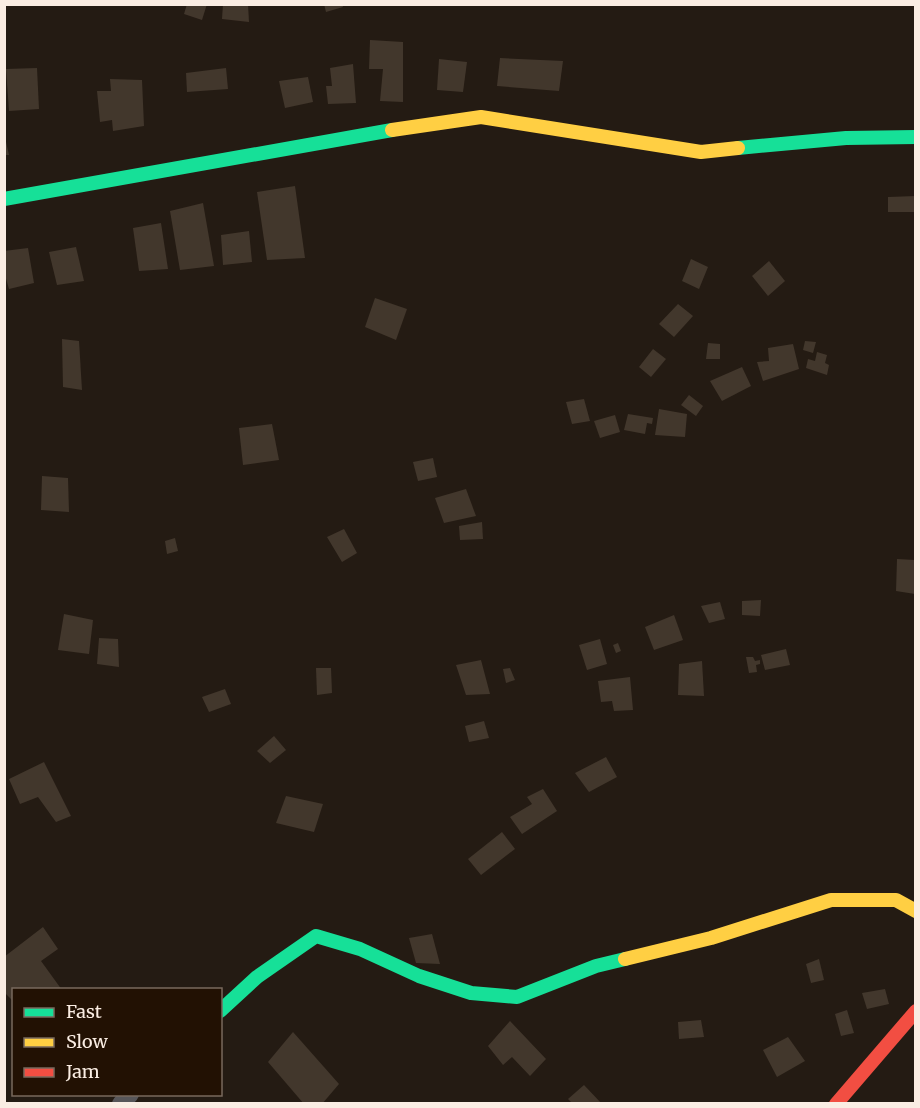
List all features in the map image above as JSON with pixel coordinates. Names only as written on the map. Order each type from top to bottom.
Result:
[{"type":"street","points":[[4,199],[408,126],[481,117],[701,152],[846,138],[915,137]]},
{"type":"street","points":[[222,1009],[257,977],[316,936],[360,949],[419,976],[471,993],[517,997],[596,966],[711,938],[831,900],[896,900],[915,911]]},
{"type":"street","points":[[836,1104],[879,1057],[915,1011]]},
{"type":"building","points":[[187,4],[207,4],[202,20],[184,14]]},
{"type":"building","points":[[223,4],[248,4],[249,22],[222,19]]},
{"type":"building","points":[[324,4],[342,4],[343,7],[326,12]]},
{"type":"building","points":[[370,40],[403,42],[403,102],[380,101],[383,69],[369,69]]},
{"type":"building","points":[[500,58],[563,61],[559,91],[497,86]]},
{"type":"building","points":[[439,59],[467,62],[463,92],[437,90]]},
{"type":"building","points":[[353,64],[356,103],[328,104],[326,86],[332,86],[330,68]]},
{"type":"building","points":[[37,68],[39,109],[9,111],[6,69]]},
{"type":"building","points":[[226,68],[228,89],[187,92],[186,73]]},
{"type":"building","points":[[308,77],[313,102],[285,108],[279,81]]},
{"type":"building","points":[[110,79],[142,80],[144,126],[113,131],[112,120],[100,122],[97,91],[111,91]]},
{"type":"building","points":[[4,133],[9,155],[4,155]]},
{"type":"building","points":[[295,186],[305,258],[267,260],[257,192]]},
{"type":"building","points":[[916,196],[916,212],[888,212],[888,197]]},
{"type":"building","points":[[203,203],[214,266],[180,270],[170,211]]},
{"type":"building","points":[[161,223],[168,269],[139,271],[133,228]]},
{"type":"building","points":[[249,231],[252,262],[223,265],[221,235]]},
{"type":"building","points":[[76,247],[84,281],[57,285],[49,252]]},
{"type":"building","points":[[28,248],[34,283],[9,289],[4,272],[4,251]]},
{"type":"building","points":[[691,259],[708,267],[699,289],[682,281]]},
{"type":"building","points":[[769,261],[785,281],[768,296],[752,276]]},
{"type":"building","points":[[375,298],[407,309],[396,340],[365,327]]},
{"type":"building","points":[[678,304],[693,316],[674,337],[659,324]]},
{"type":"building","points":[[62,339],[79,341],[82,390],[63,387]]},
{"type":"building","points":[[805,341],[816,342],[813,353],[803,350]]},
{"type":"building","points":[[708,343],[720,344],[720,359],[706,359]]},
{"type":"building","points":[[793,344],[799,369],[763,381],[757,362],[769,361],[768,348]]},
{"type":"building","points":[[653,349],[666,359],[651,377],[639,367]]},
{"type":"building","points":[[817,352],[827,355],[825,363],[829,365],[827,375],[806,368],[808,359],[815,361]]},
{"type":"building","points":[[742,367],[751,386],[722,401],[710,381]]},
{"type":"building","points":[[689,395],[703,406],[696,416],[681,405]]},
{"type":"building","points":[[584,399],[590,421],[572,424],[566,402]]},
{"type":"building","points":[[659,409],[687,414],[685,437],[655,435]]},
{"type":"building","points":[[628,414],[653,418],[652,424],[647,423],[645,434],[624,430]]},
{"type":"building","points":[[615,415],[620,432],[600,438],[594,421]]},
{"type":"building","points":[[272,424],[279,460],[243,465],[239,428]]},
{"type":"building","points":[[433,458],[437,477],[418,481],[413,462]]},
{"type":"building","points":[[42,476],[68,478],[69,512],[41,510]]},
{"type":"building","points":[[466,489],[476,516],[444,523],[435,498]]},
{"type":"building","points":[[482,522],[483,539],[460,540],[459,526]]},
{"type":"building","points":[[344,529],[357,553],[342,562],[327,537]]},
{"type":"building","points":[[175,538],[178,551],[167,554],[165,541]]},
{"type":"building","points":[[897,559],[915,560],[915,594],[896,591]]},
{"type":"building","points":[[761,600],[760,616],[742,615],[742,601]]},
{"type":"building","points":[[720,602],[725,619],[709,623],[701,606]]},
{"type":"building","points":[[64,614],[93,620],[89,654],[58,650]]},
{"type":"building","points":[[674,615],[683,640],[654,650],[645,627]]},
{"type":"building","points":[[99,638],[118,639],[119,667],[97,664]]},
{"type":"building","points":[[600,639],[607,664],[587,670],[579,645]]},
{"type":"building","points":[[618,643],[621,651],[616,653],[613,645]]},
{"type":"building","points":[[786,649],[790,665],[765,670],[761,655]]},
{"type":"building","points":[[746,657],[753,657],[755,661],[760,660],[760,664],[756,665],[757,672],[749,673]]},
{"type":"building","points":[[481,660],[490,694],[466,695],[456,665]]},
{"type":"building","points":[[702,661],[704,696],[678,695],[679,664]]},
{"type":"building","points":[[316,668],[331,668],[332,693],[317,695]]},
{"type":"building","points":[[510,668],[515,680],[506,683],[503,669]]},
{"type":"building","points":[[630,677],[633,710],[614,711],[612,701],[601,702],[598,681]]},
{"type":"building","points":[[225,689],[231,704],[209,712],[202,697]]},
{"type":"building","points":[[484,721],[489,738],[469,742],[465,726]]},
{"type":"building","points":[[274,736],[286,750],[270,763],[257,751]]},
{"type":"building","points":[[606,757],[617,777],[589,792],[575,773]]},
{"type":"building","points":[[44,762],[71,816],[56,822],[38,797],[20,804],[9,779]]},
{"type":"building","points":[[543,789],[557,811],[522,834],[510,817],[532,804],[527,797]]},
{"type":"building","points":[[286,796],[323,804],[314,832],[276,823]]},
{"type":"building","points":[[502,832],[515,849],[481,875],[468,859]]},
{"type":"building","points":[[43,927],[58,949],[41,961],[61,988],[12,988],[12,1000],[4,992],[4,957]]},
{"type":"building","points":[[432,934],[440,964],[416,963],[409,938]]},
{"type":"building","points":[[819,959],[824,980],[811,983],[806,964]]},
{"type":"building","points":[[885,989],[889,1004],[867,1009],[862,993]]},
{"type":"building","points":[[847,1010],[854,1033],[841,1036],[835,1014]]},
{"type":"building","points":[[701,1020],[704,1037],[679,1039],[678,1022]]},
{"type":"building","points":[[510,1021],[546,1059],[530,1076],[512,1057],[503,1065],[488,1046]]},
{"type":"building","points":[[293,1032],[339,1084],[322,1104],[304,1104],[268,1062]]},
{"type":"building","points":[[788,1037],[805,1061],[777,1077],[763,1050]]},
{"type":"building","points":[[584,1085],[602,1104],[573,1104],[568,1099]]},
{"type":"traffic: fast","points":[[4,199],[392,130]]},
{"type":"traffic: fast","points":[[738,148],[846,138],[916,137]]},
{"type":"traffic: fast","points":[[222,1009],[257,977],[316,936],[360,949],[419,976],[471,993],[517,997],[596,966],[625,959]]},
{"type":"traffic: slow","points":[[392,130],[481,117],[701,152],[738,148]]},
{"type":"traffic: slow","points":[[625,959],[711,938],[831,900],[896,900],[916,911]]},
{"type":"traffic: jam","points":[[836,1104],[916,1011]]}]
